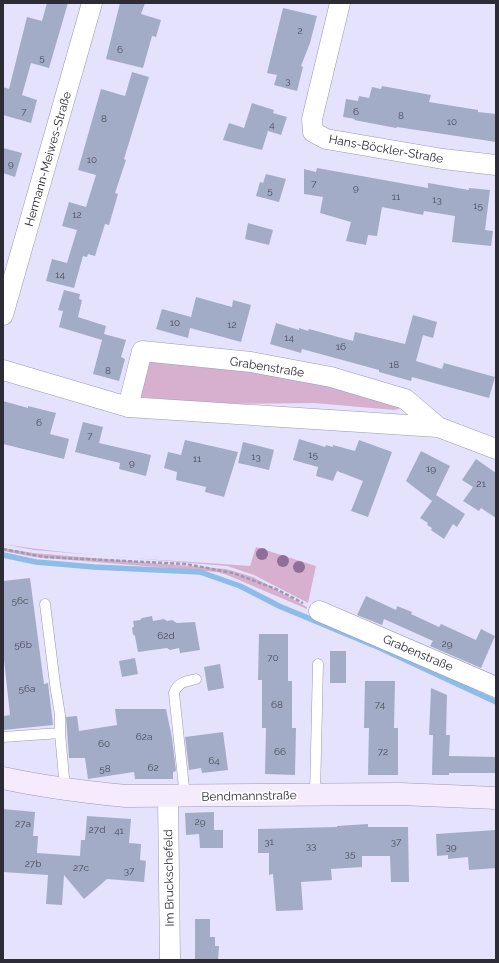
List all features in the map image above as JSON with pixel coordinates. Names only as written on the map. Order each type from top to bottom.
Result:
[{"type":"street","name":"Hermann-Meiwes-Straße","points":[[3,315],[92,3]]},
{"type":"street","name":"Hans-Böckler-Straße","points":[[340,3],[312,119],[313,132],[326,139],[443,159],[496,165]]},
{"type":"street","name":"Grabenstraße","points":[[128,407],[142,351],[252,362],[331,377],[405,399],[438,426],[496,449]]},
{"type":"street","name":"Grabenstraße","points":[[3,370],[128,407],[438,426]]},
{"type":"street","name":"Grabenstraße","points":[[319,610],[496,687]]},
{"type":"street","name":"Bendmannstraße","points":[[3,778],[41,786],[126,796],[176,797],[400,794],[496,798]]},
{"type":"street","name":"Im Bruckschefeld","points":[[170,960],[176,797]]},
{"type":"lane","points":[[45,604],[60,715],[64,789]]},
{"type":"lane","points":[[315,795],[318,664]]},
{"type":"lane","points":[[176,797],[174,693],[176,687],[182,683],[196,679]]},
{"type":"lane","points":[[3,738],[60,733]]},
{"type":"path","points":[[3,549],[44,557],[186,564],[202,567],[233,573],[276,589],[319,610]]},
{"type":"shaded area","points":[[147,359],[279,372],[402,408],[394,410],[314,403],[221,404],[140,397]]},
{"type":"shaded area","points":[[3,544],[64,552],[92,555],[34,550]]},
{"type":"shaded area","points":[[256,547],[316,566],[308,603],[254,575],[227,566],[127,558],[250,566]]},
{"type":"shaded area","points":[[3,548],[33,553],[226,569],[253,577],[307,607],[307,609],[217,572],[34,557],[3,551]]},
{"type":"building","points":[[47,3],[68,3],[49,68],[31,63],[22,95],[37,100],[31,123],[3,115],[3,87],[9,89],[27,17],[42,21]]},
{"type":"building","points":[[120,3],[145,3],[141,14],[161,20],[156,37],[152,36],[143,68],[106,59]]},
{"type":"building","points":[[283,8],[317,16],[310,43],[301,66],[303,67],[297,91],[274,85],[277,75],[267,73]]},
{"type":"building","points":[[132,72],[149,77],[124,159],[126,160],[115,193],[118,194],[109,225],[105,224],[95,256],[88,254],[87,257],[83,256],[74,288],[46,281],[52,259],[67,263],[77,230],[62,226],[69,202],[86,207],[96,175],[78,170],[101,89],[125,96]]},
{"type":"building","points":[[382,86],[431,95],[429,102],[478,110],[478,112],[496,114],[496,142],[396,128],[343,117],[346,99],[358,101],[359,96],[369,98],[372,87],[381,89]]},
{"type":"building","points":[[252,103],[274,110],[273,113],[287,117],[281,135],[268,131],[262,150],[223,140],[229,123],[244,128]]},
{"type":"building","points":[[3,148],[22,153],[15,177],[3,173]]},
{"type":"building","points":[[317,168],[428,188],[428,183],[469,190],[469,188],[490,190],[485,230],[493,231],[491,246],[452,242],[455,216],[424,211],[423,215],[382,207],[377,236],[368,235],[366,245],[346,241],[351,222],[320,213],[323,197],[304,194],[304,169],[316,172]]},
{"type":"building","points":[[266,174],[286,179],[279,202],[256,196],[260,182],[263,183]]},
{"type":"building","points":[[248,223],[273,230],[269,245],[245,239]]},
{"type":"building","points":[[64,290],[80,294],[79,299],[82,300],[78,317],[106,326],[104,334],[126,340],[121,357],[125,359],[119,381],[93,374],[102,340],[59,327],[63,311],[58,310]]},
{"type":"building","points":[[196,297],[232,307],[233,300],[251,305],[241,342],[190,328],[188,338],[156,329],[162,309],[191,317]]},
{"type":"building","points":[[413,315],[437,322],[433,338],[423,335],[416,361],[442,369],[444,363],[495,377],[489,398],[412,377],[411,381],[379,372],[379,370],[302,349],[301,353],[270,344],[276,323],[299,330],[299,328],[308,331],[309,329],[353,341],[355,332],[405,344]]},
{"type":"building","points":[[3,401],[28,408],[28,406],[56,413],[50,434],[69,439],[64,459],[3,444]]},
{"type":"building","points":[[83,422],[103,427],[99,443],[151,455],[146,476],[119,469],[120,463],[75,452]]},
{"type":"building","points":[[299,439],[325,447],[326,445],[333,447],[333,445],[355,451],[359,440],[392,452],[368,517],[351,511],[363,481],[337,471],[333,481],[316,476],[318,467],[293,460]]},
{"type":"building","points":[[185,440],[238,452],[224,497],[205,492],[206,487],[176,480],[177,472],[164,468],[168,452],[181,455]]},
{"type":"building","points":[[243,442],[274,450],[269,470],[238,463]]},
{"type":"building","points":[[421,451],[450,466],[436,495],[465,514],[457,527],[453,524],[444,539],[431,530],[432,528],[427,525],[428,523],[420,518],[432,501],[406,481]]},
{"type":"building","points":[[476,459],[496,473],[496,518],[481,508],[479,511],[463,501],[473,487],[462,480]]},
{"type":"building","points":[[30,578],[44,684],[48,683],[53,725],[3,730],[3,716],[10,715],[3,650],[3,581]]},
{"type":"building","points":[[366,596],[396,610],[397,606],[412,612],[411,614],[439,627],[441,624],[476,640],[481,629],[495,636],[481,668],[430,646],[433,641],[384,619],[382,625],[357,615]]},
{"type":"building","points":[[152,616],[153,621],[164,619],[167,621],[172,620],[177,623],[195,622],[200,650],[180,653],[179,648],[170,650],[167,648],[138,652],[132,628],[134,626],[133,621]]},
{"type":"building","points":[[259,634],[288,634],[288,681],[292,681],[292,728],[296,728],[295,775],[265,774],[266,728],[262,728],[262,680],[258,680]]},
{"type":"building","points":[[330,651],[346,651],[346,683],[330,683]]},
{"type":"building","points":[[135,658],[138,674],[122,677],[119,661]]},
{"type":"building","points":[[220,664],[224,688],[208,691],[204,667]]},
{"type":"building","points":[[365,681],[395,681],[394,728],[398,728],[398,775],[368,775],[369,728],[364,728]]},
{"type":"building","points":[[431,688],[447,695],[446,735],[450,735],[449,756],[496,757],[496,773],[449,773],[449,775],[432,775],[433,735],[429,735]]},
{"type":"building","points":[[115,709],[166,709],[172,738],[176,771],[173,772],[173,779],[135,779],[134,772],[88,779],[85,758],[69,758],[66,717],[77,716],[79,731],[117,725]]},
{"type":"building","points":[[223,732],[228,770],[202,773],[201,768],[189,770],[185,737]]},
{"type":"building","points":[[3,809],[35,812],[33,836],[38,836],[37,853],[80,856],[81,840],[85,840],[87,816],[131,819],[129,843],[141,844],[140,860],[146,861],[144,882],[107,879],[84,899],[64,875],[62,905],[46,904],[48,875],[3,872]]},
{"type":"building","points":[[214,812],[214,830],[223,830],[223,848],[200,848],[199,834],[186,835],[185,813]]},
{"type":"building","points":[[368,824],[368,827],[408,827],[409,882],[391,882],[390,856],[362,856],[362,867],[331,869],[332,880],[301,882],[303,910],[276,911],[273,874],[269,875],[269,853],[258,853],[258,829],[337,827]]},
{"type":"building","points":[[496,830],[496,868],[469,870],[468,857],[448,859],[448,855],[437,856],[436,834]]},
{"type":"building","points":[[195,919],[210,919],[210,937],[215,937],[215,946],[219,946],[218,960],[195,960]]},
{"type":"waterway","points":[[3,555],[36,562],[94,567],[200,572],[240,586],[279,606],[380,648],[496,702]]}]
